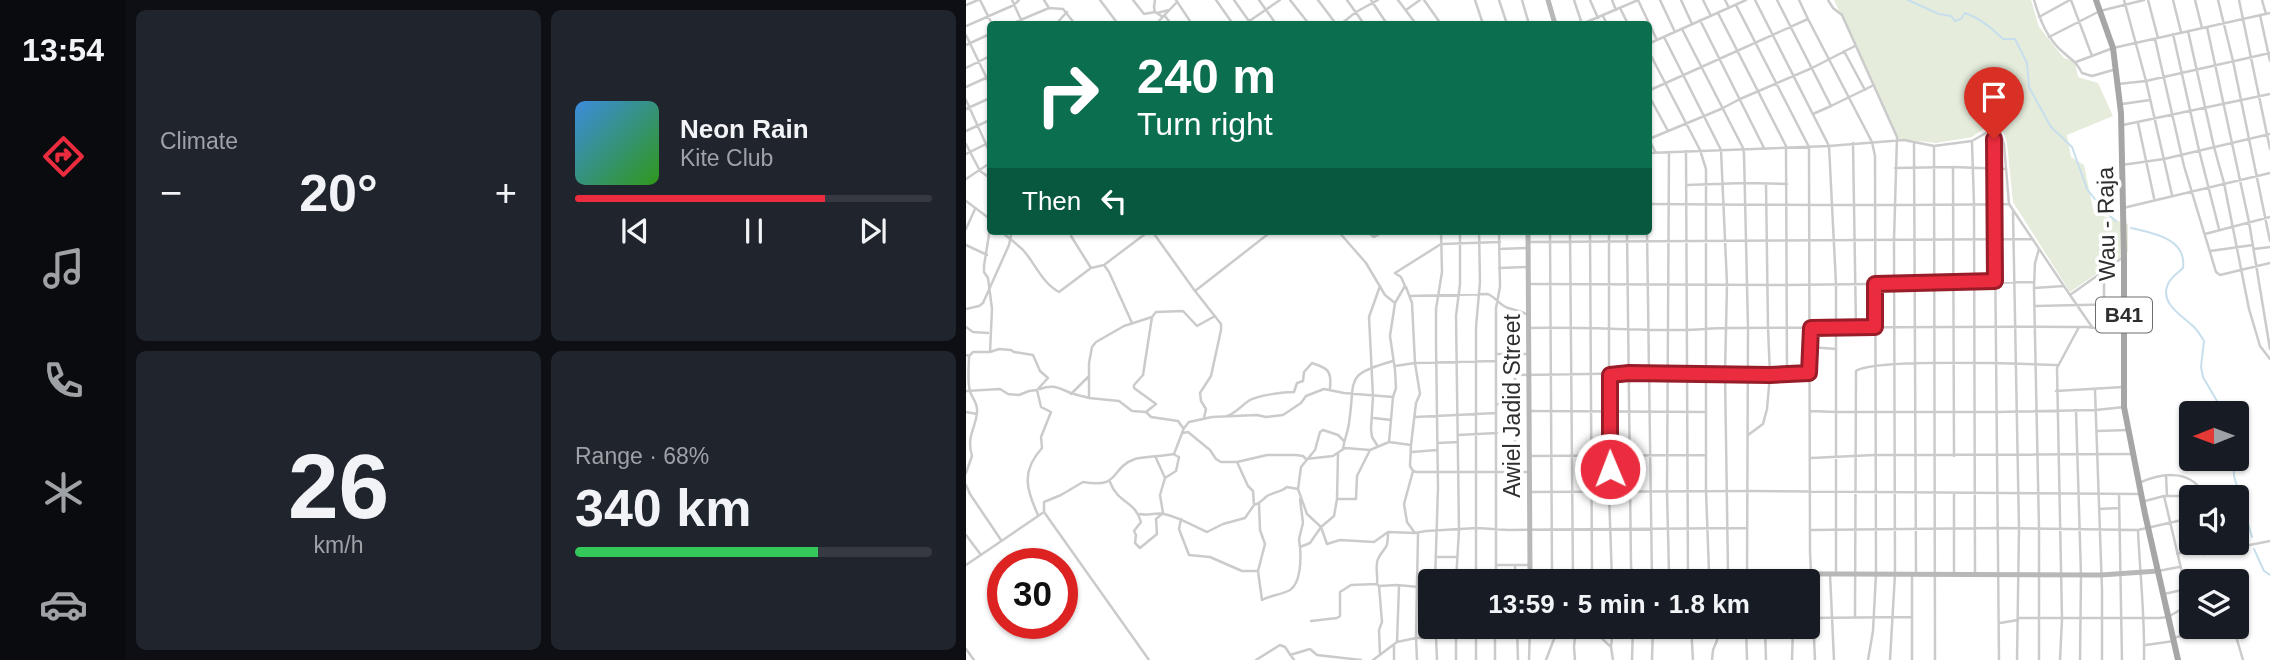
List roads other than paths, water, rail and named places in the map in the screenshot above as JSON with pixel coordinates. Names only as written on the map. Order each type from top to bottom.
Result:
[{"type":"main road","name":"Wau - Raja","points":[[2096,0],[2113,48],[2120,104],[2124,407],[2178,660]]},
{"type":"street","points":[[966,5],[979,0],[990,21]]},
{"type":"street","points":[[1012,0],[1021,20],[1049,8],[1063,9],[1073,21]]},
{"type":"street","points":[[966,26],[1020,0]]},
{"type":"street","points":[[1044,0],[1049,8]]},
{"type":"street","points":[[1100,0],[1116,21]]},
{"type":"street","points":[[1133,0],[1144,14],[1169,10]]},
{"type":"street","points":[[1155,0],[1156,12],[1168,21]]},
{"type":"street","points":[[1159,21],[1177,2],[1183,0]]},
{"type":"street","points":[[1217,0],[1231,21]]},
{"type":"street","points":[[1234,0],[1246,21]]},
{"type":"street","points":[[1259,0],[1274,21]]},
{"type":"street","points":[[1252,21],[1280,0]]},
{"type":"street","points":[[1290,0],[1307,21]]},
{"type":"street","points":[[1318,0],[1334,21]]},
{"type":"street","points":[[1347,0],[1362,21]]},
{"type":"street","points":[[1345,21],[1372,1],[1378,0]]},
{"type":"street","points":[[1398,0],[1414,21]]},
{"type":"street","points":[[1406,10],[1422,0],[1439,21]]},
{"type":"street","points":[[1475,0],[1482,21]]},
{"type":"street","points":[[1499,0],[1506,21]]},
{"type":"street","points":[[1521,0],[1528,21]]},
{"type":"street","points":[[1548,0],[1554,21]]},
{"type":"street","points":[[1574,0],[1583,21]]},
{"type":"street","points":[[1590,0],[1598,18]]},
{"type":"street","points":[[1612,0],[1626,21]]},
{"type":"street","points":[[1591,21],[1636,0],[1647,21]]},
{"type":"street","points":[[1660,0],[1675,32]]},
{"type":"street","points":[[1681,0],[1692,24]]},
{"type":"street","points":[[1703,0],[1711,16]]},
{"type":"street","points":[[1725,0],[1729,8]]},
{"type":"street","points":[[1652,42],[1746,0]]},
{"type":"street","points":[[1755,0],[1829,146],[1836,284],[1834,660]]},
{"type":"street","points":[[1777,0],[1831,106]]},
{"type":"street","points":[[1799,0],[1872,142],[1875,156],[1875,574],[1874,617],[1868,660]]},
{"type":"street","points":[[1828,0],[1842,15],[1897,137],[1894,240],[1895,574],[1890,660]]},
{"type":"street","points":[[2035,0],[2039,17],[2049,37],[2062,52],[2076,62],[2082,73],[2092,76],[2117,69]]},
{"type":"street","points":[[2039,17],[2070,0],[2092,56]]},
{"type":"street","points":[[2049,37],[2100,11],[2125,2],[2146,0],[2172,116],[2217,275],[2270,263]]},
{"type":"street","points":[[2173,0],[2181,33]]},
{"type":"street","points":[[2194,0],[2202,28]]},
{"type":"street","points":[[2218,0],[2268,218],[2270,241]]},
{"type":"street","points":[[2239,0],[2270,149]]},
{"type":"street","points":[[2076,62],[2113,48],[2268,13],[2262,0]]},
{"type":"street","points":[[1372,1],[1385,21]]},
{"type":"street","points":[[1177,2],[1190,21]]},
{"type":"street","points":[[2125,2],[2172,195]]},
{"type":"street","points":[[1736,5],[1809,147],[1811,569]]},
{"type":"street","points":[[1059,21],[1068,12]]},
{"type":"street","points":[[1718,13],[1786,146],[1787,373]]},
{"type":"street","points":[[2260,15],[2270,61]]},
{"type":"street","points":[[1603,16],[1606,21]]},
{"type":"street","points":[[1652,91],[1808,19]]},
{"type":"street","points":[[1700,20],[1764,148]]},
{"type":"street","points":[[2207,27],[2258,266],[2270,349]]},
{"type":"street","points":[[1682,29],[1743,148],[1748,284],[1747,569]]},
{"type":"street","points":[[1652,30],[1657,40]]},
{"type":"street","points":[[2188,31],[2258,341],[2270,358]]},
{"type":"street","points":[[2173,34],[2189,112],[2219,229]]},
{"type":"street","points":[[966,35],[968,44],[987,74]]},
{"type":"street","points":[[968,44],[987,35]]},
{"type":"street","points":[[1664,37],[1721,150],[1727,284],[1725,373],[1728,569]]},
{"type":"street","points":[[1652,137],[1721,109],[1855,46]]},
{"type":"street","points":[[1844,51],[1865,90]]},
{"type":"street","points":[[2118,84],[2146,81],[2269,53]]},
{"type":"street","points":[[966,68],[987,58]]},
{"type":"street","points":[[1652,58],[1700,150],[1706,169],[1706,491],[1709,569]]},
{"type":"street","points":[[966,87],[987,78]]},
{"type":"street","points":[[1813,114],[1874,85]]},
{"type":"street","points":[[2121,126],[2270,94]]},
{"type":"street","points":[[966,100],[987,141]]},
{"type":"street","points":[[968,108],[987,100]]},
{"type":"street","points":[[2120,104],[2150,100]]},
{"type":"street","points":[[1652,101],[1668,131]]},
{"type":"street","points":[[966,131],[987,121]]},
{"type":"street","points":[[2138,123],[2155,200]]},
{"type":"street","points":[[1652,153],[1896,141],[1934,146],[1972,141],[1994,126],[2000,128]]},
{"type":"street","points":[[1999,660],[1994,139],[2000,128]]},
{"type":"street","points":[[2000,128],[2009,204],[2092,328]]},
{"type":"street","points":[[2122,165],[2164,159],[2269,135]]},
{"type":"street","points":[[1972,141],[1975,573]]},
{"type":"street","points":[[1853,143],[1856,328]]},
{"type":"street","points":[[1912,660],[1915,529],[1914,143]]},
{"type":"street","points":[[966,144],[968,153],[980,171],[987,176]]},
{"type":"street","points":[[968,153],[987,144]]},
{"type":"street","points":[[1652,144],[1656,153]]},
{"type":"street","points":[[1934,146],[1935,660]]},
{"type":"street","points":[[1686,150],[1688,569]]},
{"type":"street","points":[[1669,152],[1667,527],[1670,569]]},
{"type":"street","points":[[966,179],[987,165]]},
{"type":"street","points":[[1953,167],[1954,456]]},
{"type":"street","points":[[1895,168],[2006,169]]},
{"type":"street","points":[[2123,208],[2270,173]]},
{"type":"street","points":[[1747,436],[1763,424],[1770,375],[1766,184]]},
{"type":"street","points":[[1687,185],[1787,184]]},
{"type":"street","points":[[966,201],[987,217]]},
{"type":"street","points":[[1652,204],[2009,204]]},
{"type":"street","points":[[966,229],[975,208]]},
{"type":"street","points":[[2013,210],[2019,529],[2017,660]]},
{"type":"street","points":[[2205,234],[2268,218]]},
{"type":"street","points":[[979,251],[988,235]]},
{"type":"street","points":[[1005,235],[1020,246],[1049,285],[1059,292],[1091,268],[1104,265],[1145,235]]},
{"type":"street","points":[[966,309],[983,303],[1011,235]]},
{"type":"street","points":[[1071,235],[1091,268]]},
{"type":"street","points":[[1153,235],[1221,324],[1211,376],[1200,393],[1206,409],[1204,418]]},
{"type":"street","points":[[1195,290],[1267,235]]},
{"type":"street","points":[[1342,235],[1366,263],[1385,295],[1395,303]]},
{"type":"street","points":[[1436,569],[1436,309],[1441,235]]},
{"type":"street","points":[[1456,569],[1459,472],[1456,309],[1459,295],[1460,235]]},
{"type":"street","points":[[1476,569],[1479,235]]},
{"type":"street","points":[[1496,569],[1496,308],[1499,301],[1499,235]]},
{"type":"street","name":"Awiel Jadid Street","points":[[1528,235],[1530,569]]},
{"type":"street","points":[[1550,235],[1552,569]]},
{"type":"street","points":[[1570,235],[1572,569]]},
{"type":"street","points":[[1590,235],[1592,569]]},
{"type":"street","points":[[1609,235],[1609,493],[1612,569]]},
{"type":"street","points":[[1627,235],[1631,569]]},
{"type":"street","points":[[1647,235],[1651,569]]},
{"type":"street","points":[[987,238],[984,266],[992,309],[990,352]]},
{"type":"street","points":[[1499,249],[1550,243],[2033,239]]},
{"type":"street","points":[[1417,660],[1416,533],[1407,522],[1405,504],[1413,471],[1410,466],[1411,445],[1416,403],[1420,394],[1410,296],[1401,277],[1395,273],[1441,244],[1500,242]]},
{"type":"street","points":[[966,245],[987,255]]},
{"type":"street","points":[[2210,251],[2237,247],[2270,247]]},
{"type":"street","points":[[2039,248],[2034,282],[2040,574],[2039,660]]},
{"type":"street","points":[[2070,295],[2124,256]]},
{"type":"street","points":[[1104,265],[1132,323]]},
{"type":"street","points":[[1499,268],[1528,267]]},
{"type":"street","points":[[2104,271],[2104,305]]},
{"type":"street","points":[[1528,284],[2034,282]]},
{"type":"street","points":[[1377,446],[1371,435],[1373,396],[1369,317],[1380,286]]},
{"type":"street","points":[[1390,442],[1396,388],[1390,336],[1395,303],[1405,286]]},
{"type":"street","points":[[2034,288],[2064,286]]},
{"type":"street","points":[[1410,296],[1493,296],[1504,307],[1518,309],[1529,316]]},
{"type":"street","points":[[2035,306],[2124,304]]},
{"type":"street","points":[[1146,412],[1156,404],[1135,391],[1134,385],[1143,374],[1152,317],[1162,310],[1183,311],[1197,326],[1215,316]]},
{"type":"street","points":[[1090,398],[1088,377],[1091,353],[1096,342],[1132,323],[1152,317]]},
{"type":"street","points":[[1529,328],[1688,330],[1933,326],[2103,329],[2123,327]]},
{"type":"street","points":[[966,327],[973,332],[990,333]]},
{"type":"street","points":[[2060,660],[2062,619],[2057,365],[2079,327]]},
{"type":"street","points":[[1810,347],[1836,349]]},
{"type":"street","points":[[966,474],[972,456],[969,451],[968,431],[977,414],[976,401],[968,391],[967,355],[999,349],[1033,355],[1040,371],[1048,378],[1039,390],[1041,407],[1051,412],[1041,436],[1042,448],[1029,470],[1028,494],[1038,515]]},
{"type":"street","points":[[1496,354],[1529,354]]},
{"type":"street","points":[[1515,354],[1516,472]]},
{"type":"street","points":[[1343,449],[1356,376],[1371,368],[1394,364],[1496,361]]},
{"type":"street","points":[[1224,416],[1234,413],[1254,398],[1279,392],[1294,392],[1297,383],[1303,381],[1304,372],[1312,363],[1323,366],[1329,373],[1330,389]]},
{"type":"street","points":[[1855,617],[1856,371],[1875,365],[2057,365]]},
{"type":"street","points":[[1516,375],[1809,373]]},
{"type":"street","points":[[1071,394],[1088,377]]},
{"type":"street","points":[[968,391],[1000,389],[1014,395],[1056,386],[1071,394],[1119,401],[1132,411],[1146,412],[1151,417],[1189,422],[1224,416],[1283,415],[1301,403],[1306,396],[1324,389],[1393,397]]},
{"type":"street","points":[[2056,391],[2123,387]]},
{"type":"street","points":[[2095,390],[2102,660]]},
{"type":"street","points":[[1497,404],[1516,404]]},
{"type":"street","points":[[1810,411],[2015,412],[2124,407]]},
{"type":"street","points":[[2076,410],[2081,575],[2080,660]]},
{"type":"street","points":[[1530,411],[1706,412]]},
{"type":"street","points":[[966,412],[977,414]]},
{"type":"street","points":[[1416,417],[1497,413]]},
{"type":"street","points":[[1372,418],[1391,420]]},
{"type":"street","points":[[1178,421],[1183,431],[1210,450],[1218,460],[1237,462],[1267,455],[1296,455],[1306,459],[1338,453],[1343,449],[1370,450],[1390,442],[1411,445]]},
{"type":"street","points":[[1174,454],[1189,422]]},
{"type":"street","points":[[1237,462],[1253,491],[1259,530],[1265,544],[1258,571],[1262,600],[1292,589],[1297,582],[1301,559],[1299,539],[1303,523],[1298,489],[1301,467],[1315,450],[1317,437],[1323,430],[1338,435],[1344,441]]},
{"type":"street","points":[[2097,431],[2128,430]]},
{"type":"street","points":[[1458,435],[1497,433]]},
{"type":"street","points":[[1438,443],[1458,442]]},
{"type":"street","points":[[1337,499],[1356,499],[1357,476],[1370,450]]},
{"type":"street","points":[[1412,452],[1438,450]]},
{"type":"street","points":[[1300,547],[1310,542],[1334,516],[1338,453]]},
{"type":"street","points":[[1149,660],[1044,512],[1044,502],[1083,482],[1110,482],[1132,460],[1174,454]]},
{"type":"street","points":[[1165,478],[1176,471],[1178,457],[1174,454]]},
{"type":"street","points":[[1810,458],[1874,455],[2133,454]]},
{"type":"street","points":[[1529,456],[1706,455]]},
{"type":"street","points":[[1156,458],[1165,478],[1160,495],[1163,513]]},
{"type":"street","points":[[1413,471],[1530,472]]},
{"type":"street","points":[[1820,574],[2101,575],[2158,572],[2179,567],[2165,496],[2166,475]]},
{"type":"street","points":[[2140,483],[2166,475],[2181,476],[2197,485]]},
{"type":"street","points":[[1110,482],[1115,494],[1135,507],[1140,514],[1141,522],[1133,531],[1139,548],[1157,534],[1156,519],[1163,513]]},
{"type":"street","points":[[966,485],[1001,540]]},
{"type":"street","points":[[1140,514],[1163,513],[1207,533],[1223,524],[1245,518],[1256,504],[1268,495],[1280,493],[1287,487],[1298,489]]},
{"type":"street","points":[[1298,489],[1307,514],[1321,527],[1328,544],[1340,540],[1374,542],[1388,532],[1416,533],[1477,528],[1747,528]]},
{"type":"street","points":[[1954,491],[1954,573]]},
{"type":"street","points":[[1530,492],[1954,491],[2179,496]]},
{"type":"street","points":[[2119,494],[2122,660]]},
{"type":"street","points":[[2099,509],[2119,508]]},
{"type":"street","points":[[966,565],[1044,512]]},
{"type":"street","points":[[1181,519],[1179,529],[1188,555],[1210,557],[1241,571],[1258,571]]},
{"type":"street","points":[[1810,530],[2138,530],[2179,521]]},
{"type":"street","points":[[2138,530],[2145,619],[2144,660]]},
{"type":"street","points":[[1380,655],[1379,630],[1382,622],[1376,563],[1385,551],[1388,532]]},
{"type":"street","points":[[966,535],[981,555]]},
{"type":"street","points":[[2249,545],[2270,541]]},
{"type":"street","points":[[1436,556],[1456,557]]},
{"type":"street","points":[[1496,565],[1530,565]]},
{"type":"street","points":[[1394,660],[1399,585]]},
{"type":"street","points":[[1311,621],[1340,616],[1340,592],[1347,586],[1418,587]]},
{"type":"street","points":[[2164,594],[2179,591]]},
{"type":"street","points":[[1999,623],[2040,618],[2145,619],[2168,617],[2179,611]]},
{"type":"street","points":[[1820,618],[1911,617]]},
{"type":"street","points":[[1373,660],[1396,643],[1416,638]]},
{"type":"street","points":[[2145,645],[2179,638]]},
{"type":"street","points":[[1436,639],[1437,660]]},
{"type":"street","points":[[1456,660],[1457,639]]},
{"type":"street","points":[[1475,639],[1476,660]]},
{"type":"street","points":[[1495,639],[1495,660]]},
{"type":"street","points":[[1517,639],[1518,660]]},
{"type":"street","points":[[1529,660],[1530,639]]},
{"type":"street","points":[[1547,659],[1554,639]]},
{"type":"street","points":[[1574,639],[1575,660]]},
{"type":"street","points":[[1602,639],[1611,647]]},
{"type":"street","points":[[1612,639],[1613,660]]},
{"type":"street","points":[[1632,660],[1633,639]]},
{"type":"street","points":[[1652,660],[1653,639]]},
{"type":"street","points":[[1692,639],[1693,660]]},
{"type":"street","points":[[1712,660],[1718,639]]},
{"type":"street","points":[[1746,639],[1747,660]]},
{"type":"street","points":[[1765,639],[1766,660]]},
{"type":"street","points":[[1792,660],[1793,639]]},
{"type":"street","points":[[1814,639],[1815,660]]},
{"type":"street","points":[[2237,639],[2243,660]]},
{"type":"street","points":[[1256,660],[1280,645],[1294,660]]},
{"type":"street","points":[[966,649],[974,660]]},
{"type":"street","points":[[1290,655],[1310,649],[1317,655],[1362,660]]},
{"type":"waterway","points":[[1908,0],[1939,14],[1951,16],[1955,21],[1961,19],[1965,13],[1986,24],[2003,39],[2015,39],[2027,63],[2029,87],[2051,127],[2072,147],[2087,189],[2104,211],[2116,221]]},
{"type":"waterway","points":[[2131,228],[2166,239],[2180,250],[2183,268],[2169,282],[2167,298],[2173,309],[2194,327],[2204,341],[2201,367],[2203,377],[2217,401]]},
{"type":"waterway","points":[[2234,471],[2252,537]]},
{"type":"waterway","points":[[2254,549],[2264,571],[2270,575]]}]
